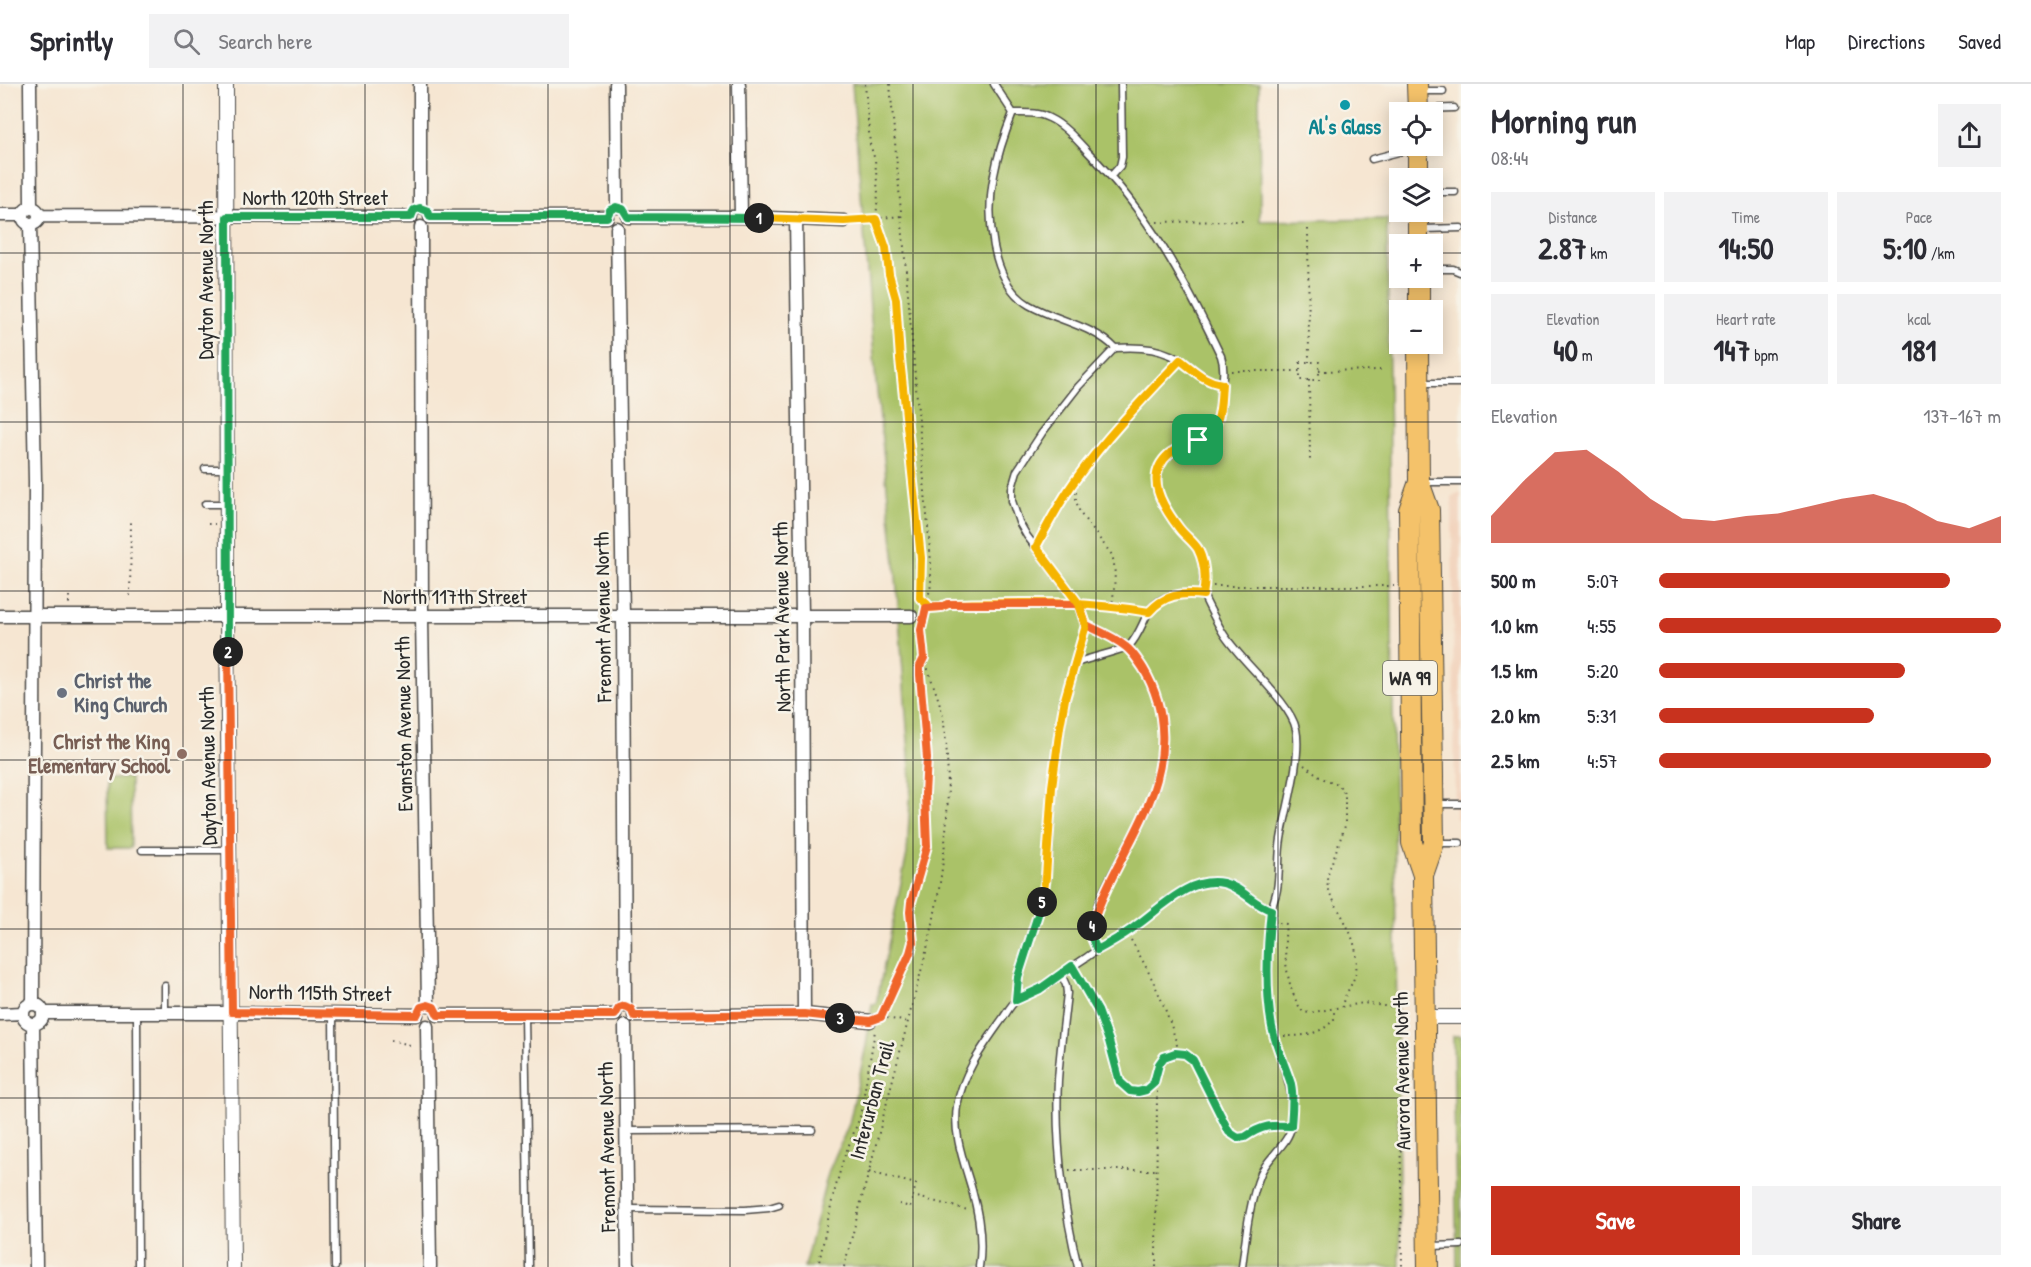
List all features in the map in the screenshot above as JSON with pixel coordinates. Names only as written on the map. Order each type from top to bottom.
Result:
[{"type":"highway","name":"Aurora Avenue North","points":[[1419,354],[1419,482],[1429,510],[1434,843],[1423,875]]},
{"type":"highway","name":"Aurora Avenue North","points":[[1419,482],[1409,510],[1409,586],[1412,843],[1423,875],[1428,1267]]},
{"type":"street","points":[[30,84],[35,481],[33,1003]]},
{"type":"street","name":"Dayton Avenue North","points":[[226,84],[227,616],[233,1267]]},
{"type":"street","points":[[416,212],[428,211],[430,217],[427,225],[421,227],[414,225],[420,84]]},
{"type":"street","points":[[616,84],[617,207]]},
{"type":"street","points":[[739,84],[741,217]]},
{"type":"street","points":[[617,207],[623,209],[628,217],[625,225],[617,228],[610,225],[607,217],[610,210],[617,207]]},
{"type":"street","name":"North 120th Street","points":[[0,215],[227,217],[416,212]]},
{"type":"street","points":[[430,217],[607,217]]},
{"type":"street","points":[[628,217],[741,217],[844,221]]},
{"type":"street","name":"North Park Avenue North","points":[[796,219],[802,616],[804,1014]]},
{"type":"street","name":"Evanston Avenue North","points":[[421,227],[422,617],[428,1005]]},
{"type":"street","name":"Fremont Avenue North","points":[[617,228],[623,616],[625,1006]]},
{"type":"street","name":"North 117th Street","points":[[0,616],[911,616]]},
{"type":"street","points":[[33,1003],[41,1007],[43,1013],[41,1020],[33,1024],[26,1021],[23,1013],[26,1006],[33,1003]]},
{"type":"street","points":[[428,1005],[434,1007],[438,1015],[435,1022],[427,1026],[420,1023],[417,1015],[421,1007],[428,1005]]},
{"type":"street","points":[[625,1006],[631,1009],[634,1016],[632,1023],[625,1026],[617,1023],[615,1015],[619,1008],[625,1006]]},
{"type":"street","name":"North 115th Street","points":[[43,1013],[232,1012],[417,1015]]},
{"type":"street","points":[[0,1014],[23,1013]]},
{"type":"street","points":[[634,1016],[804,1014],[876,1019]]},
{"type":"street","points":[[438,1015],[615,1015]]},
{"type":"street","points":[[1425,1017],[1461,1017]]},
{"type":"street","points":[[33,1024],[36,1267]]},
{"type":"street","points":[[427,1026],[430,1267]]},
{"type":"street","name":"Fremont Avenue North","points":[[625,1026],[628,1267]]},
{"type":"lane","points":[[994,84],[1013,113]]},
{"type":"lane","points":[[1111,176],[1120,166],[1122,157],[1121,84]]},
{"type":"lane","points":[[1417,99],[1443,91]]},
{"type":"lane","points":[[1417,99],[1454,108]]},
{"type":"lane","points":[[1013,113],[1035,114],[1051,119],[1073,137],[1111,176],[1148,222],[1172,260],[1221,356],[1223,371],[1219,418],[1205,436],[1171,452],[1164,460],[1157,478],[1157,488],[1160,501],[1197,548],[1205,570],[1203,595],[1229,642],[1290,715],[1298,738],[1296,761],[1280,840],[1277,892],[1271,910],[1268,992],[1274,1035],[1291,1085],[1293,1102],[1291,1126],[1288,1137],[1269,1160],[1260,1176],[1252,1207],[1242,1267]]},
{"type":"lane","points":[[1013,113],[1002,142],[991,192],[993,235],[998,262],[1012,291],[1029,305],[1099,336],[1115,348],[1151,348],[1162,351],[1180,360],[1202,377],[1222,384]]},
{"type":"lane","points":[[1372,159],[1389,154]]},
{"type":"lane","points":[[1443,192],[1455,192]]},
{"type":"lane","points":[[1418,228],[1461,228]]},
{"type":"lane","points":[[1443,269],[1454,269],[1460,272]]},
{"type":"lane","points":[[979,1267],[980,1241],[977,1212],[959,1144],[957,1106],[963,1083],[975,1059],[1016,1000],[1018,977],[1044,894],[1055,758],[1065,699],[1086,625],[1079,604],[1023,530],[1014,511],[1011,492],[1015,475],[1026,456],[1065,403],[1115,348]]},
{"type":"lane","points":[[1418,383],[1461,383]]},
{"type":"lane","points":[[205,470],[227,470]]},
{"type":"lane","points":[[1419,482],[1461,483]]},
{"type":"lane","points":[[205,504],[227,504]]},
{"type":"lane","points":[[1076,663],[1128,647],[1149,612],[1156,605],[1176,594],[1203,595]]},
{"type":"lane","points":[[1086,625],[1128,647],[1145,673],[1156,697],[1162,725],[1162,754],[1149,802],[1094,918],[1091,936],[1097,950]]},
{"type":"lane","points":[[1433,805],[1461,804]]},
{"type":"lane","points":[[1434,843],[1460,843]]},
{"type":"lane","points":[[142,850],[230,850]]},
{"type":"lane","points":[[1016,1000],[1040,989],[1072,966],[1127,933],[1179,894],[1195,885],[1209,882],[1231,885],[1271,910]]},
{"type":"lane","points":[[1061,974],[1067,993],[1058,1080],[1057,1119],[1065,1207],[1078,1267]]},
{"type":"lane","points":[[165,986],[165,1013]]},
{"type":"lane","points":[[137,1013],[138,1267]]},
{"type":"lane","points":[[333,1014],[335,1267]]},
{"type":"lane","points":[[525,1015],[529,1267]]},
{"type":"lane","points":[[627,1131],[812,1130]]},
{"type":"lane","points":[[628,1209],[745,1210],[779,1205]]},
{"type":"lane","points":[[1428,1246],[1461,1245]]},
{"type":"path","points":[[865,84],[870,144],[875,160],[878,193],[876,219],[886,248],[889,274],[896,299],[921,558],[920,598],[927,604]]},
{"type":"path","name":"Interurban Trail","points":[[844,1267],[931,933],[940,889],[948,810],[944,723],[941,706],[924,658],[921,630],[931,585],[931,562],[890,84]]},
{"type":"path","points":[[844,221],[902,216]]},
{"type":"path","points":[[1148,222],[1244,221]]},
{"type":"path","points":[[1308,229],[1309,362]]},
{"type":"path","points":[[1036,547],[1076,480],[1138,404],[1180,360]]},
{"type":"path","points":[[1300,362],[1319,362],[1319,380],[1300,380],[1300,371],[1300,362]]},
{"type":"path","points":[[1319,371],[1382,370]]},
{"type":"path","points":[[1223,371],[1300,371]]},
{"type":"path","points":[[1309,380],[1310,462]]},
{"type":"path","points":[[1076,480],[1076,501],[1080,513],[1112,555],[1115,579],[1112,606]]},
{"type":"path","points":[[130,596],[131,521]]},
{"type":"path","points":[[208,524],[215,524]]},
{"type":"path","points":[[1205,586],[1409,586]]},
{"type":"path","points":[[926,608],[948,604],[1079,604],[1149,612]]},
{"type":"path","points":[[818,1267],[843,1160],[860,1117],[876,1019],[910,953],[913,942],[911,902],[927,846],[925,794],[927,758],[920,675],[920,666],[924,658]]},
{"type":"path","points":[[1296,761],[1324,779],[1338,784],[1345,794],[1344,831],[1327,883],[1357,952],[1357,969],[1342,1006]]},
{"type":"path","points":[[1270,921],[1286,924],[1286,962],[1293,989],[1302,1010],[1309,1013],[1363,1003],[1398,1008]]},
{"type":"path","points":[[1127,933],[1150,971],[1168,1016],[1179,1053]]},
{"type":"path","points":[[1072,966],[1098,1011],[1120,1082],[1130,1091],[1146,1090],[1155,1080],[1161,1060],[1167,1055],[1179,1053],[1193,1060],[1229,1132],[1235,1136],[1245,1137],[1256,1129],[1267,1126],[1291,1126]]},
{"type":"path","points":[[1274,1035],[1301,1036],[1318,1032],[1334,1019],[1334,1008]]},
{"type":"path","points":[[876,1019],[908,1022]]},
{"type":"path","points":[[392,1040],[411,1046],[427,1046]]},
{"type":"path","points":[[1155,1080],[1157,1086],[1156,1267]]},
{"type":"path","points":[[1400,1108],[1402,1267]]},
{"type":"path","points":[[1060,1170],[1156,1170]]},
{"type":"path","points":[[869,1172],[916,1184],[910,1207],[899,1204]]},
{"type":"path","points":[[913,1196],[977,1212]]},
{"type":"shaded area","points":[[1461,492],[1461,819],[1455,819],[1452,496]]},
{"type":"green space","points":[[852,84],[1259,84],[1260,221],[1387,219],[1400,1267],[804,1267],[828,1173],[849,1124],[866,1046],[872,1004],[876,1004],[907,854],[911,782],[895,563],[876,382]]},
{"type":"green space","points":[[130,778],[131,848],[108,848],[107,779]]},
{"type":"green space","points":[[1453,1036],[1461,1036],[1461,1267],[1457,1267]]},
{"type":"place","name":"Al's Glass","points":[[1345,105]]},
{"type":"place","name":"Christ the King Church","points":[[62,693]]},
{"type":"place","name":"Christ the King Elementary School","points":[[182,754]]},
{"type":"route","points":[[1198,440],[1171,452],[1164,460],[1159,470],[1157,488],[1160,501],[1197,548],[1201,557],[1205,570],[1203,595],[1176,594],[1165,599],[1149,612],[1079,604],[957,604],[948,604],[926,608],[927,604],[920,598],[921,558],[896,299],[889,274],[886,248],[876,219],[844,221],[741,217],[628,217],[623,209],[617,207],[610,210],[607,217],[430,217],[428,211],[423,208],[414,210],[411,217],[227,217],[227,616],[232,1012],[417,1015],[421,1007],[431,1005],[438,1015],[615,1015],[619,1008],[625,1006],[633,1011],[634,1016],[804,1014],[870,1021],[881,1017],[913,942],[911,902],[927,846],[925,794],[927,758],[920,675],[920,666],[924,658],[921,630],[926,608],[941,607],[948,604],[1079,604],[1086,625],[1117,640],[1128,647],[1135,656],[1152,685],[1161,715],[1163,734],[1162,754],[1154,789],[1099,907],[1091,929],[1093,943],[1097,950],[1127,933],[1187,889],[1209,882],[1231,885],[1271,910],[1269,1004],[1274,1035],[1291,1085],[1293,1102],[1291,1126],[1267,1126],[1238,1138],[1229,1132],[1193,1060],[1182,1053],[1164,1057],[1159,1064],[1154,1083],[1146,1090],[1135,1092],[1127,1089],[1118,1079],[1109,1041],[1098,1011],[1072,966],[1040,989],[1016,1000],[1018,977],[1044,894],[1055,758],[1065,699],[1086,625],[1085,617],[1079,604],[1036,547],[1061,502],[1098,451],[1180,360],[1202,377],[1222,384],[1219,418],[1211,432],[1198,440]]}]
